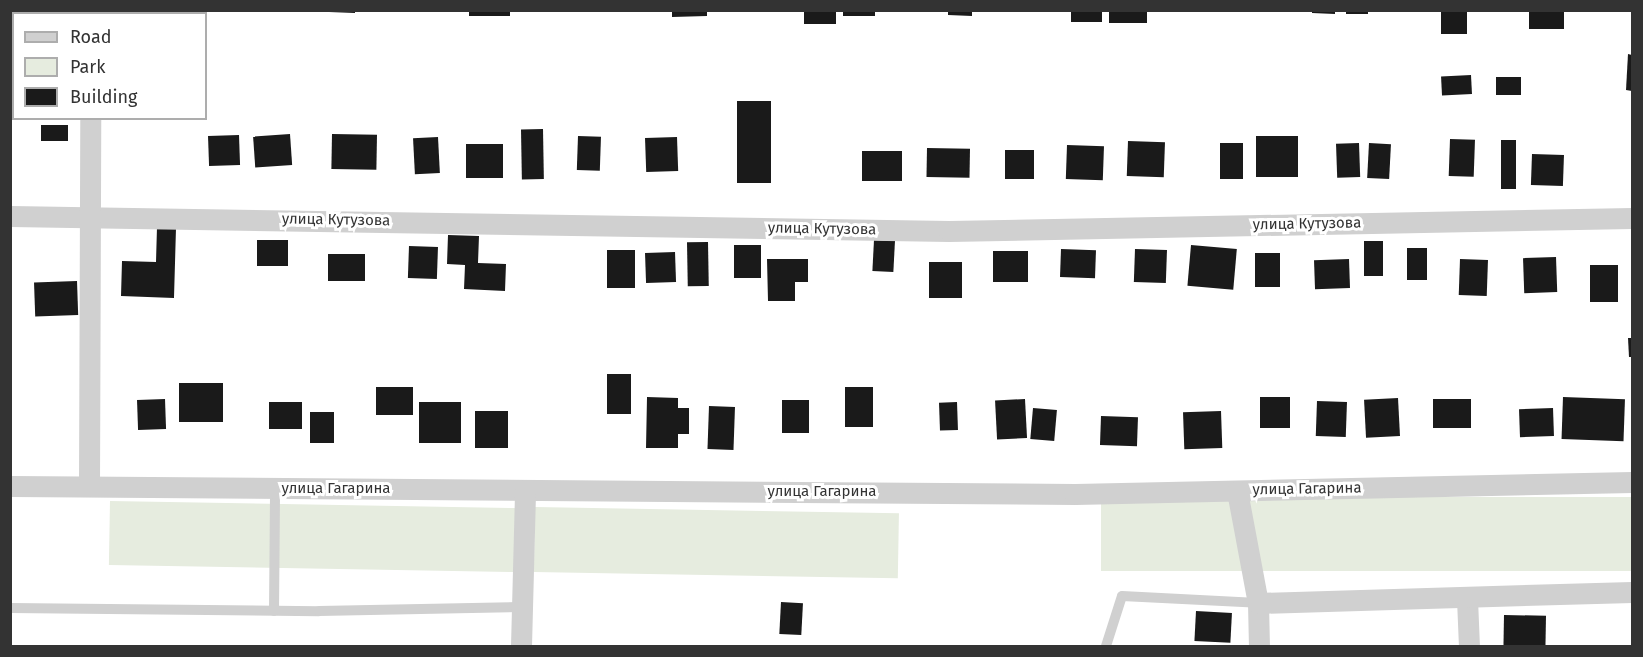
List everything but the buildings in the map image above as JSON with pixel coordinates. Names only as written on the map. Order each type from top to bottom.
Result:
[{"type":"street","points":[[89,486],[90,120]]},
{"type":"street","name":"улица Кутузова","points":[[10,216],[949,231],[1632,218]]},
{"type":"street","name":"улица Гагарина","points":[[10,486],[1063,494],[1632,482]]},
{"type":"street","points":[[521,646],[525,490]]},
{"type":"street","points":[[1237,491],[1258,603],[1259,646]]},
{"type":"street","points":[[1258,603],[1467,599],[1632,592]]},
{"type":"street","points":[[1467,599],[1469,646]]},
{"type":"lane","points":[[274,611],[275,488]]},
{"type":"lane","points":[[1106,646],[1122,596],[1258,603]]},
{"type":"lane","points":[[10,608],[274,611],[522,608]]},
{"type":"green space","points":[[1101,497],[1632,497],[1632,571],[1101,571]]},
{"type":"green space","points":[[110,501],[517,508],[516,572],[109,565]]},
{"type":"green space","points":[[535,507],[899,513],[898,578],[534,572]]}]
